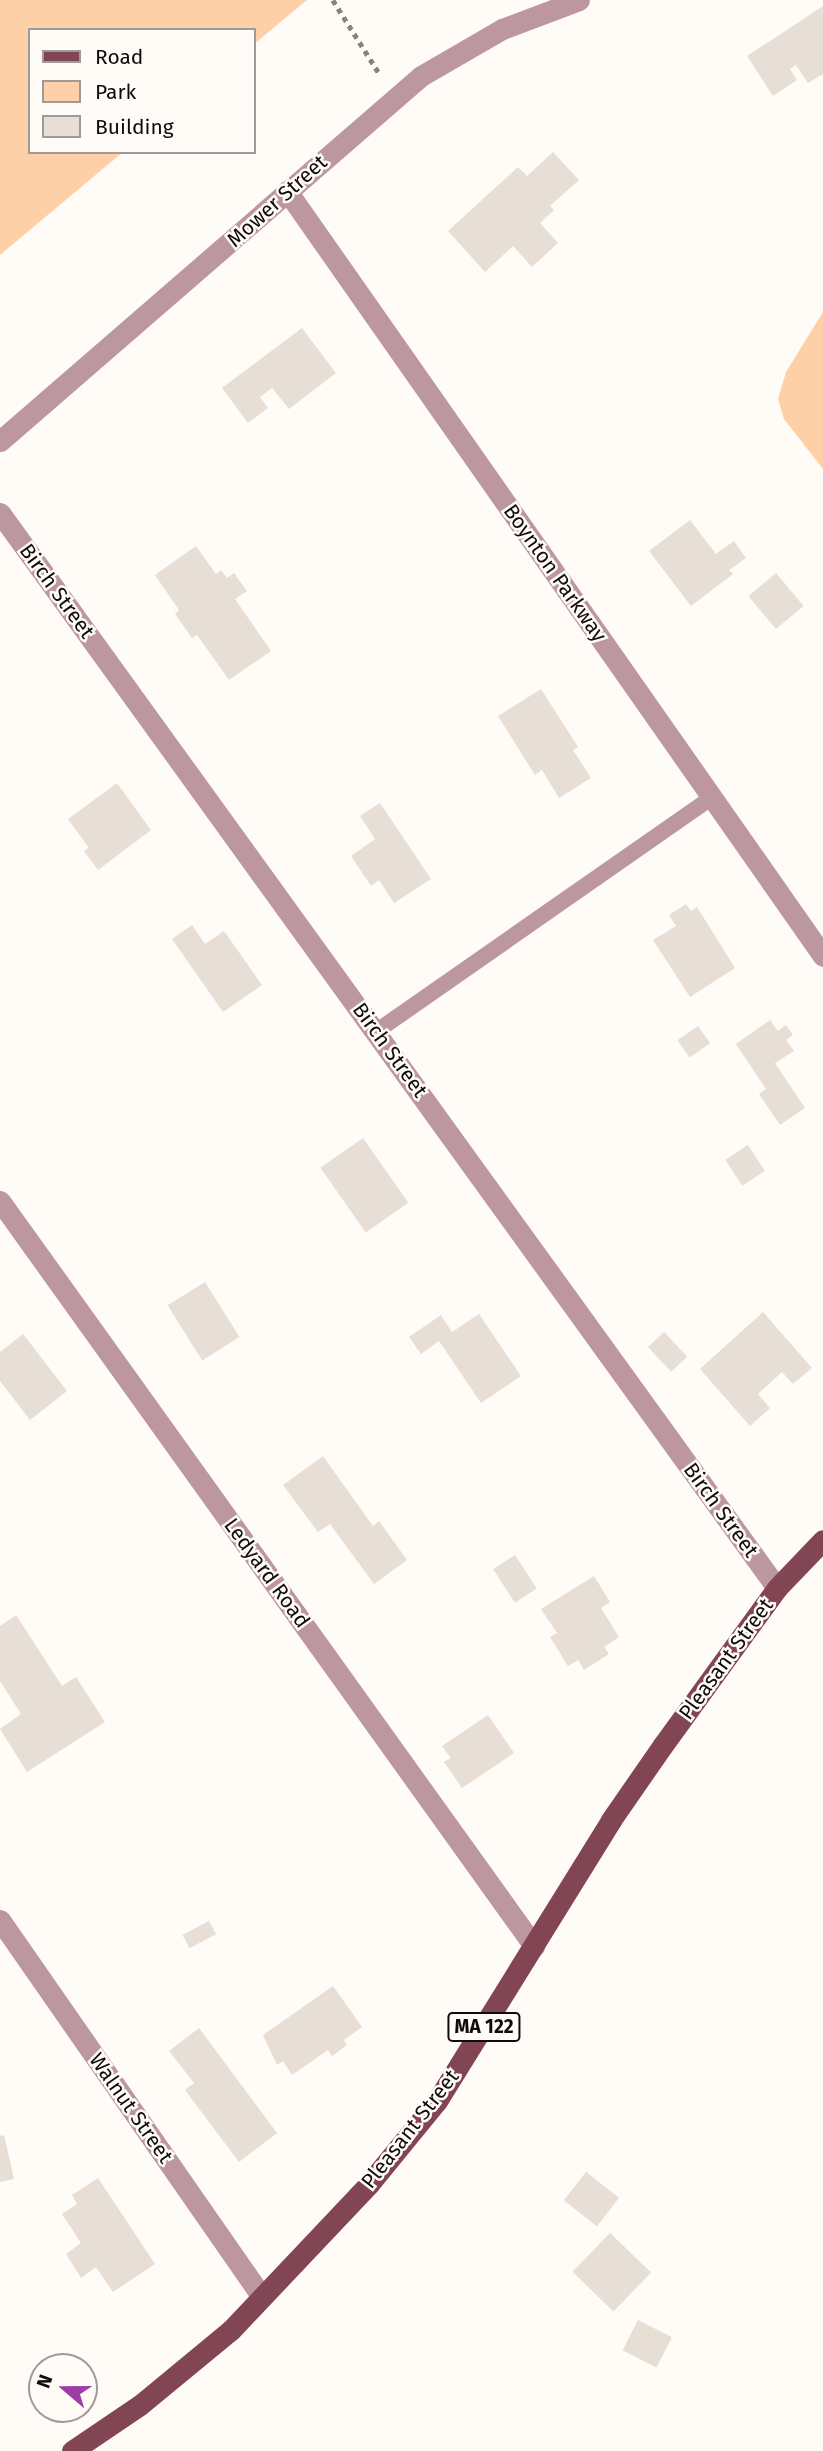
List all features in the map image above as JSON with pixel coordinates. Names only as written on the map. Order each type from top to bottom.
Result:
[{"type":"main road","name":"Pleasant Street","points":[[72,2451],[140,2405],[231,2330],[369,2184],[437,2101],[611,1820],[777,1588],[823,1540]]},
{"type":"street","name":"Mower Street","points":[[0,441],[421,76],[502,29],[579,0]]},
{"type":"street","name":"Boynton Parkway","points":[[287,191],[823,956]]},
{"type":"street","name":"Birch Street","points":[[0,513],[377,1031],[777,1588]]},
{"type":"street","name":"Ledyard Road","points":[[0,1200],[534,1946]]},
{"type":"street","name":"Walnut Street","points":[[0,1920],[262,2297]]},
{"type":"lane","points":[[377,1031],[712,797]]},
{"type":"path","points":[[333,0],[394,98]]},
{"type":"green space","points":[[0,0],[307,0],[256,42],[256,28],[28,28],[28,154],[121,154],[0,255]]},
{"type":"green space","points":[[823,312],[823,469],[784,419],[778,399],[786,372]]},
{"type":"building","points":[[823,6],[823,74],[808,83],[796,65],[790,69],[797,80],[773,96],[747,56]]},
{"type":"building","points":[[553,152],[579,180],[550,206],[554,210],[540,223],[558,243],[532,267],[513,246],[485,272],[448,231],[518,167],[527,176]]},
{"type":"building","points":[[302,328],[336,373],[289,409],[272,388],[260,397],[268,408],[248,423],[222,388]]},
{"type":"building","points":[[690,520],[716,554],[734,541],[746,558],[729,570],[733,574],[691,606],[649,551]]},
{"type":"building","points":[[196,546],[216,574],[221,570],[227,578],[234,573],[247,591],[235,599],[271,651],[229,680],[197,635],[192,638],[175,614],[179,610],[155,575]]},
{"type":"building","points":[[776,573],[804,606],[776,629],[748,596]]},
{"type":"building","points":[[541,689],[578,747],[573,750],[591,778],[559,798],[542,770],[535,775],[498,716]]},
{"type":"building","points":[[117,783],[151,830],[98,870],[84,851],[89,848],[68,819]]},
{"type":"building","points":[[380,803],[431,879],[394,903],[379,880],[371,886],[351,856],[375,839],[360,816]]},
{"type":"building","points":[[686,904],[691,911],[697,907],[735,968],[690,997],[653,940],[676,926],[669,915]]},
{"type":"building","points":[[192,925],[205,944],[224,931],[262,985],[223,1012],[172,939]]},
{"type":"building","points":[[770,1020],[778,1031],[786,1025],[793,1035],[786,1040],[794,1051],[775,1063],[805,1108],[780,1125],[759,1094],[766,1089],[736,1044]]},
{"type":"building","points":[[698,1026],[710,1043],[690,1058],[678,1040]]},
{"type":"building","points":[[363,1138],[408,1203],[366,1233],[320,1168]]},
{"type":"building","points":[[748,1145],[765,1171],[742,1186],[725,1160]]},
{"type":"building","points":[[205,1282],[239,1337],[202,1360],[168,1305]]},
{"type":"building","points":[[763,1312],[812,1368],[793,1384],[782,1372],[758,1394],[770,1408],[750,1426],[700,1369]]},
{"type":"building","points":[[479,1314],[521,1376],[481,1403],[439,1341],[421,1354],[409,1337],[441,1315],[452,1332]]},
{"type":"building","points":[[664,1332],[687,1357],[671,1372],[648,1347]]},
{"type":"building","points":[[23,1334],[67,1391],[30,1420],[0,1381],[0,1352]]},
{"type":"building","points":[[323,1456],[373,1526],[379,1521],[407,1560],[374,1584],[330,1524],[318,1532],[283,1485]]},
{"type":"building","points":[[515,1555],[537,1589],[515,1603],[493,1569]]},
{"type":"building","points":[[594,1576],[610,1602],[601,1608],[619,1637],[604,1647],[609,1654],[584,1670],[578,1660],[568,1666],[550,1637],[557,1633],[541,1609]]},
{"type":"building","points":[[16,1615],[62,1686],[76,1677],[105,1722],[27,1772],[0,1729],[21,1714],[0,1681],[0,1626]]},
{"type":"building","points":[[488,1715],[514,1753],[462,1788],[444,1762],[451,1758],[442,1746]]},
{"type":"building","points":[[209,1921],[216,1934],[190,1948],[183,1935]]},
{"type":"building","points":[[333,1986],[362,2027],[344,2040],[347,2045],[332,2056],[328,2050],[292,2075],[283,2061],[277,2065],[263,2035]]},
{"type":"building","points":[[199,2028],[277,2133],[239,2162],[185,2090],[194,2083],[169,2051]]},
{"type":"building","points":[[4,2135],[14,2179],[0,2182],[0,2136]]},
{"type":"building","points":[[586,2172],[619,2198],[597,2226],[564,2200]]},
{"type":"building","points":[[98,2178],[155,2264],[113,2292],[96,2267],[81,2278],[66,2254],[81,2243],[62,2214],[77,2204],[72,2195]]},
{"type":"building","points":[[610,2233],[651,2273],[613,2311],[572,2272]]},
{"type":"building","points":[[638,2320],[672,2337],[656,2368],[623,2350]]}]
